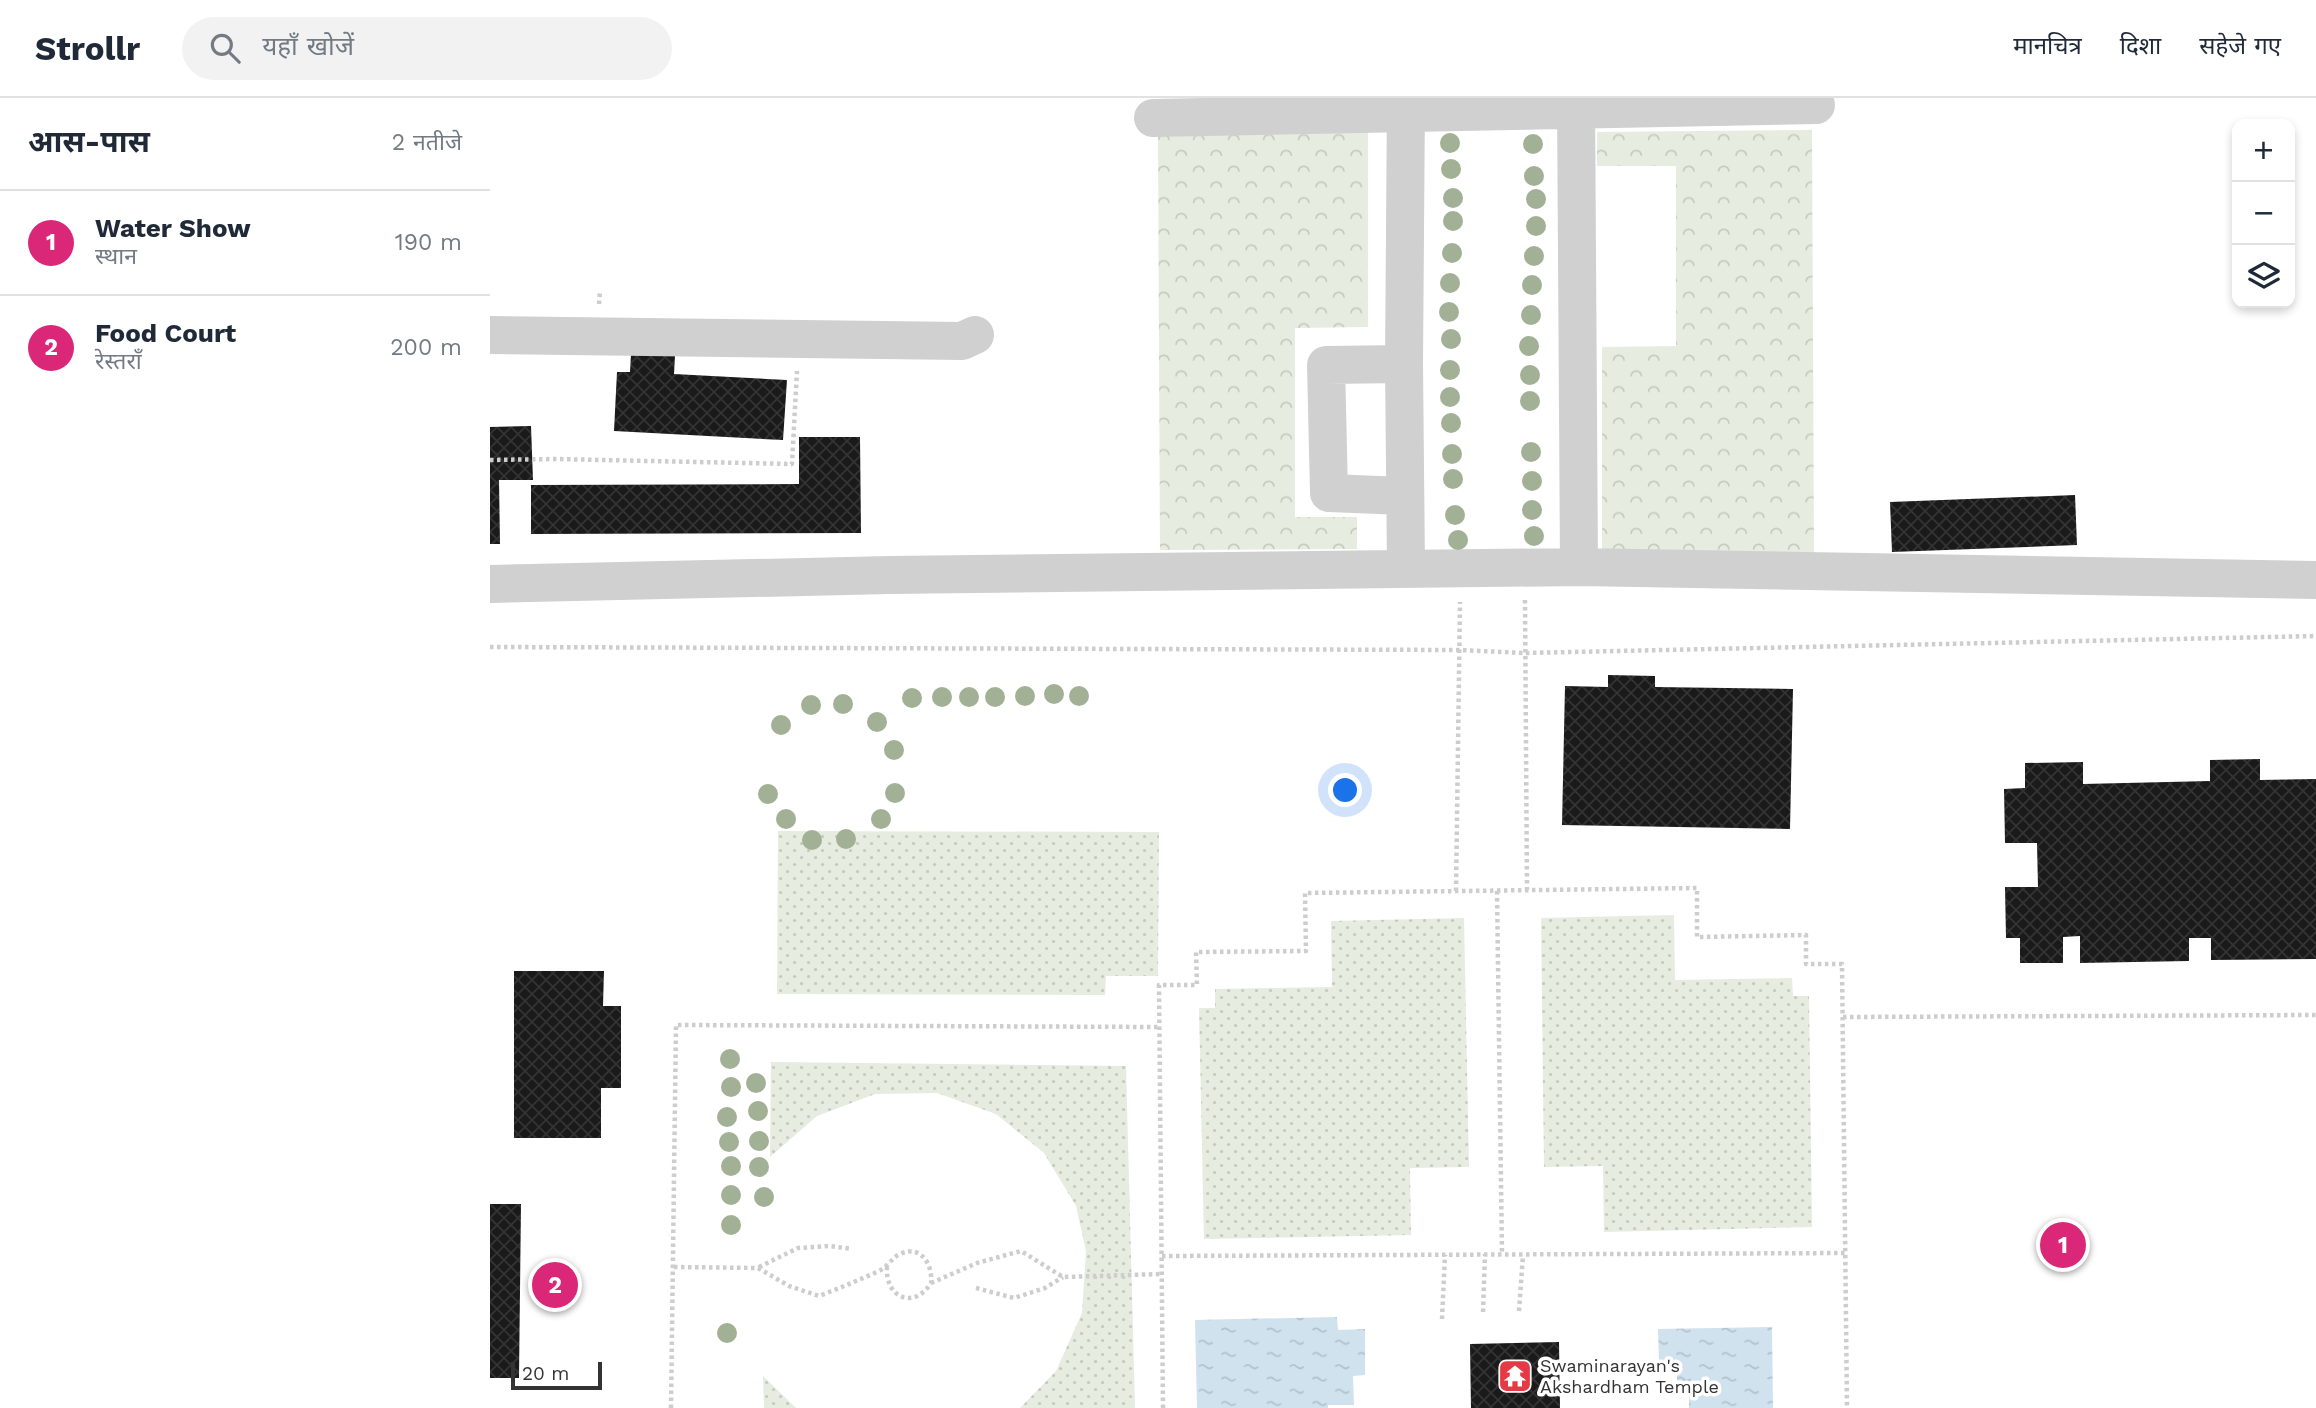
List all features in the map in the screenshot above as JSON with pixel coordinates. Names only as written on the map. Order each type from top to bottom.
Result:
[{"type":"street","points":[[1576,103],[1579,567]]},
{"type":"street","points":[[1153,118],[1406,105],[1816,104]]},
{"type":"street","points":[[1406,105],[1406,568]]},
{"type":"street","points":[[490,335],[962,341],[975,335]]},
{"type":"street","points":[[1404,363],[1326,365],[1329,493],[1405,496]]},
{"type":"street","points":[[503,584],[890,575],[1525,567],[2316,580]]},
{"type":"path","points":[[598,336],[600,291]]},
{"type":"path","points":[[490,460],[792,464],[798,360]]},
{"type":"path","points":[[1525,567],[1527,890]]},
{"type":"path","points":[[1456,891],[1460,568]]},
{"type":"path","points":[[490,647],[1459,650],[1525,653],[2316,636]]},
{"type":"path","points":[[1163,1408],[1158,985],[1196,985],[1196,952],[1306,951],[1305,893],[1697,888],[1697,937],[1806,935],[1806,964],[1842,964],[1847,1408]]},
{"type":"path","points":[[1497,891],[1502,1255]]},
{"type":"path","points":[[1843,1017],[2316,1015]]},
{"type":"path","points":[[671,1408],[676,1024],[1159,1027]]},
{"type":"path","points":[[674,1267],[758,1268],[798,1248],[830,1246],[852,1249]]},
{"type":"path","points":[[887,1267],[886,1279],[889,1287],[901,1297],[909,1298],[921,1295],[931,1283],[977,1263],[1021,1251],[1063,1277]]},
{"type":"path","points":[[758,1268],[789,1286],[819,1296],[887,1267],[897,1255],[913,1252],[925,1257],[930,1264],[931,1283]]},
{"type":"path","points":[[1162,1256],[1845,1253]]},
{"type":"path","points":[[1483,1312],[1485,1254]]},
{"type":"path","points":[[1443,1319],[1444,1255]]},
{"type":"path","points":[[1519,1311],[1523,1255]]},
{"type":"path","points":[[976,1288],[1014,1298],[1045,1288],[1063,1277],[1162,1274]]},
{"type":"green space","points":[[1812,130],[1814,553],[1602,554],[1602,347],[1676,346],[1676,166],[1597,166],[1597,132]]},
{"type":"green space","points":[[1368,131],[1368,327],[1295,328],[1295,517],[1357,517],[1357,549],[1160,550],[1158,133]]},
{"type":"green space","points":[[778,831],[1159,832],[1158,976],[1106,976],[1105,995],[777,994]]},
{"type":"green space","points":[[1674,915],[1675,980],[1792,978],[1793,996],[1809,996],[1812,1227],[1604,1232],[1603,1166],[1544,1167],[1541,918]]},
{"type":"green space","points":[[1464,918],[1469,1167],[1410,1168],[1411,1235],[1204,1239],[1199,1008],[1215,1008],[1215,989],[1332,987],[1331,921]]},
{"type":"green space","points":[[771,1062],[1126,1066],[1135,1408],[1020,1408],[1056,1371],[1082,1313],[1086,1251],[1076,1206],[1044,1153],[996,1114],[937,1093],[875,1094],[817,1116],[770,1157]]},
{"type":"green space","points":[[763,1376],[796,1408],[764,1408]]},
{"type":"water","points":[[1337,1317],[1338,1330],[1365,1329],[1365,1375],[1353,1376],[1354,1405],[1328,1405],[1328,1408],[1197,1408],[1195,1320]]},
{"type":"water","points":[[1772,1327],[1773,1408],[1689,1408],[1689,1385],[1677,1385],[1677,1362],[1659,1362],[1658,1329]]},
{"type":"building","points":[[631,354],[675,356],[674,374],[787,380],[783,440],[614,431],[617,372],[630,372]]},
{"type":"building","points":[[531,426],[533,480],[499,480],[500,544],[490,544],[490,427]]},
{"type":"building","points":[[799,437],[860,437],[861,533],[531,534],[531,485],[799,484]]},
{"type":"building","points":[[2075,495],[2077,545],[1892,552],[1890,502]]},
{"type":"building","points":[[1608,675],[1655,676],[1655,687],[1793,689],[1790,829],[1562,825],[1565,686],[1608,687]]},
{"type":"building","points":[[2260,759],[2260,780],[2316,779],[2316,959],[2211,960],[2211,938],[2189,938],[2189,961],[2080,963],[2080,936],[2063,937],[2063,963],[2020,963],[2020,938],[2006,938],[2005,887],[2038,887],[2037,843],[2005,843],[2004,789],[2025,788],[2025,763],[2083,762],[2083,784],[2210,781],[2210,760]]},
{"type":"building","points":[[514,971],[604,971],[603,1006],[621,1006],[621,1088],[601,1088],[601,1138],[514,1138]]},
{"type":"building","points":[[490,1204],[521,1204],[519,1378],[490,1378]]},
{"type":"building","name":"Swaminarayan's Akshardham Temple","points":[[1559,1342],[1560,1408],[1471,1408],[1470,1344]]},
{"type":"place","name":"Water Show","points":[[2063,1245]]},
{"type":"place","name":"Food Court","points":[[555,1285]]},
{"type":"place","name":"Swaminarayan's Akshardham Temple","points":[[1515,1376]]}]
